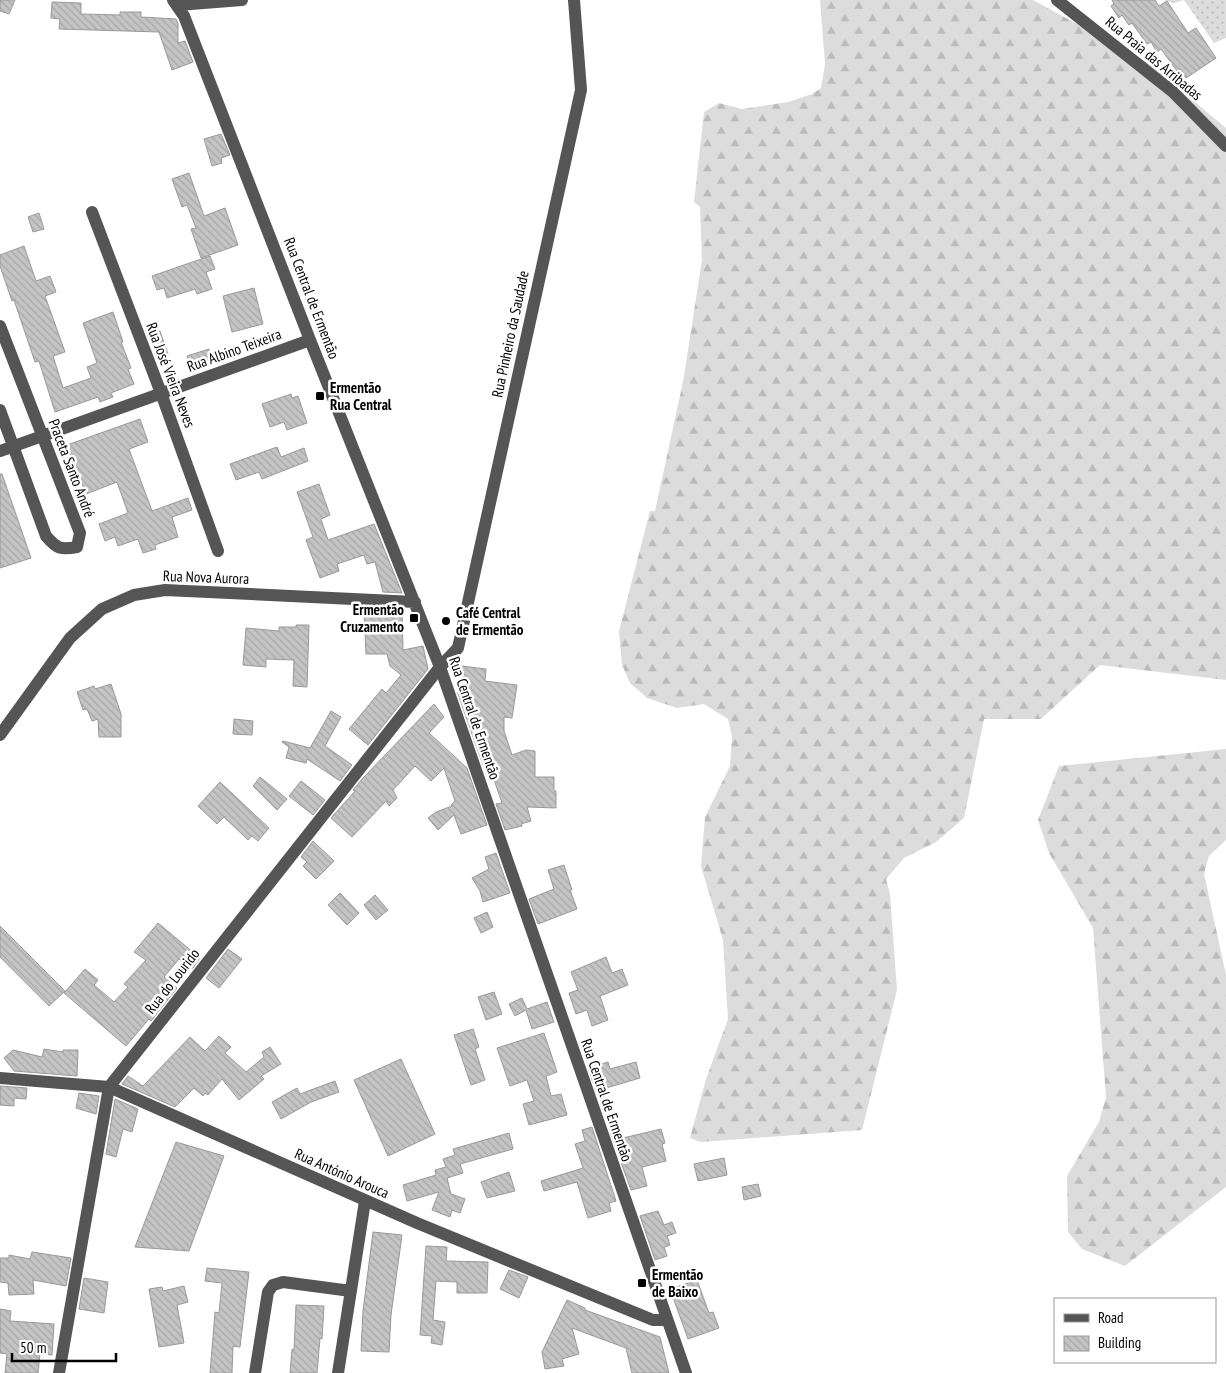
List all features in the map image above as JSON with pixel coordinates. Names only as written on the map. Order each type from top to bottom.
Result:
[{"type":"street","points":[[176,3],[242,0]]},
{"type":"street","name":"Rua Pinheiro da Saudade","points":[[440,667],[458,648],[581,90],[574,0]]},
{"type":"street","name":"Rua Praia das Arribadas","points":[[1057,0],[1173,92],[1226,146]]},
{"type":"street","name":"Rua Central de Ermentão","points":[[176,3],[184,16],[197,48],[310,340],[440,667],[686,1373]]},
{"type":"street","name":"Rua José Vieira Neves","points":[[92,212],[161,393],[218,551]]},
{"type":"street","name":"Praceta Santo André","points":[[0,326],[80,533],[77,547],[63,550],[53,545],[46,536],[0,410]]},
{"type":"street","name":"Rua Albino Teixeira","points":[[0,451],[310,340]]},
{"type":"street","name":"Rua Nova Aurora","points":[[0,735],[70,638],[102,609],[134,595],[165,590],[415,602]]},
{"type":"street","name":"Rua do Lourido","points":[[59,1373],[109,1087],[440,667]]},
{"type":"street","name":"Rua António Arouca","points":[[0,1078],[109,1087],[365,1201],[653,1320],[667,1320]]},
{"type":"street","points":[[338,1373],[365,1201]]},
{"type":"street","points":[[255,1373],[268,1292],[273,1285],[283,1282],[351,1291]]},
{"type":"green space","points":[[820,0],[1033,0],[1147,62],[1226,128],[1226,680],[1100,665],[1041,719],[984,719],[964,818],[936,842],[904,858],[886,879],[890,894],[897,990],[862,1130],[701,1142],[690,1138],[706,1079],[728,1019],[723,940],[701,866],[705,817],[730,766],[732,737],[728,719],[704,704],[677,708],[647,698],[630,683],[622,665],[619,631],[650,511],[655,511],[683,382],[702,260],[700,207],[694,202],[704,112],[719,103],[742,109],[788,102],[812,94],[821,88],[825,64]]},
{"type":"green space","points":[[1163,0],[1184,0],[1174,3]]},
{"type":"green space","points":[[1184,0],[1226,0],[1226,38],[1214,43]]},
{"type":"green space","points":[[1226,749],[1226,840],[1209,856],[1204,874],[1226,975],[1226,1187],[1125,1266],[1082,1249],[1068,1232],[1067,1176],[1099,1122],[1106,1097],[1093,928],[1049,853],[1038,820],[1059,766]]},
{"type":"building","points":[[0,0],[15,0],[9,14],[0,11]]},
{"type":"building","points":[[1112,0],[1155,0],[1159,6],[1167,1],[1188,33],[1196,28],[1216,58],[1186,78],[1180,69],[1177,71],[1161,49],[1157,52],[1151,42],[1147,44],[1132,23],[1129,25],[1122,15],[1119,18],[1111,6],[1114,4]]},
{"type":"building","points":[[52,2],[81,3],[81,14],[120,15],[120,12],[141,12],[141,17],[176,19],[178,24],[178,43],[185,41],[193,62],[172,70],[159,32],[59,29],[60,19],[51,18]]},
{"type":"building","points":[[221,134],[230,155],[221,158],[222,163],[212,166],[204,139]]},
{"type":"building","points":[[189,173],[204,216],[225,208],[238,245],[201,258],[191,229],[196,228],[187,205],[182,207],[172,179]]},
{"type":"building","points":[[39,213],[44,229],[33,232],[28,217]]},
{"type":"building","points":[[24,246],[36,281],[50,276],[56,292],[45,296],[65,352],[53,356],[63,388],[91,378],[87,367],[97,363],[83,323],[113,312],[123,342],[121,342],[131,368],[128,369],[134,384],[111,393],[113,397],[100,402],[98,397],[55,412],[39,361],[35,362],[14,300],[12,301],[0,266],[0,255]]},
{"type":"building","points":[[210,256],[215,269],[206,272],[212,289],[197,294],[195,289],[167,298],[164,288],[157,290],[152,276]]},
{"type":"building","points":[[254,288],[263,324],[232,332],[223,296]]},
{"type":"building","points":[[160,331],[168,354],[157,358],[149,335]]},
{"type":"building","points":[[209,349],[213,361],[191,368],[187,356]]},
{"type":"building","points":[[291,394],[292,398],[298,396],[307,423],[287,430],[284,422],[270,427],[262,404]]},
{"type":"building","points":[[140,419],[148,442],[129,449],[152,511],[188,498],[192,510],[172,517],[178,537],[155,545],[156,549],[143,553],[138,539],[118,546],[115,537],[105,541],[99,524],[128,513],[117,482],[86,494],[67,445]]},
{"type":"building","points":[[277,447],[281,457],[304,448],[308,461],[262,479],[259,472],[236,480],[230,464]]},
{"type":"building","points":[[0,474],[2,474],[31,558],[0,568]]},
{"type":"building","points":[[319,484],[330,515],[321,519],[328,540],[374,524],[402,593],[383,592],[375,562],[367,564],[364,555],[337,564],[339,571],[320,578],[306,540],[313,537],[297,492]]},
{"type":"building","points":[[388,609],[402,609],[403,650],[423,646],[428,669],[368,745],[349,729],[382,689],[386,693],[401,675],[390,666],[387,654],[366,654],[364,612],[389,611]]},
{"type":"building","points":[[296,625],[309,625],[307,687],[293,686],[294,660],[266,659],[266,667],[243,665],[246,628],[279,631],[279,627],[296,627]]},
{"type":"building","points":[[461,666],[486,669],[485,681],[517,685],[512,718],[504,717],[504,731],[512,755],[526,750],[535,751],[535,777],[554,777],[556,808],[527,807],[531,821],[521,824],[522,826],[505,830],[496,804],[502,803],[489,765],[483,765],[458,694]]},
{"type":"building","points":[[111,684],[121,714],[121,737],[99,737],[98,719],[92,721],[87,709],[83,710],[77,692],[94,686],[95,689]]},
{"type":"building","points":[[434,704],[444,717],[429,733],[467,768],[487,825],[461,834],[454,815],[438,830],[428,818],[436,812],[452,806],[455,801],[444,768],[431,781],[415,766],[393,790],[397,798],[389,806],[386,801],[352,837],[331,818],[355,791],[353,790],[363,778]]},
{"type":"building","points":[[331,711],[341,717],[325,746],[352,765],[340,781],[307,759],[306,763],[286,758],[289,747],[282,742],[310,748]]},
{"type":"building","points":[[234,719],[253,721],[252,735],[233,734]]},
{"type":"building","points":[[260,777],[287,799],[277,810],[253,786]]},
{"type":"building","points":[[301,781],[325,800],[313,815],[289,796]]},
{"type":"building","points":[[220,782],[269,828],[258,841],[252,836],[248,840],[224,817],[217,824],[198,806]]},
{"type":"building","points":[[313,841],[334,861],[316,879],[303,866],[307,862],[301,857]]},
{"type":"building","points":[[496,853],[510,893],[483,902],[480,891],[472,878],[489,869],[485,857]]},
{"type":"building","points":[[564,865],[577,909],[538,924],[529,899],[554,889],[548,870]]},
{"type":"building","points":[[340,893],[359,913],[347,925],[328,905]]},
{"type":"building","points":[[375,895],[388,910],[376,920],[364,905]]},
{"type":"building","points":[[487,912],[493,927],[481,933],[474,918]]},
{"type":"building","points":[[158,923],[200,958],[193,968],[190,968],[179,959],[164,977],[177,988],[151,1021],[149,1019],[126,1046],[64,993],[85,969],[98,980],[94,985],[114,1002],[128,987],[124,984],[146,960],[134,952]]},
{"type":"building","points":[[0,926],[65,991],[49,1006],[0,957]]},
{"type":"building","points":[[228,949],[242,959],[219,988],[206,978]]},
{"type":"building","points":[[606,957],[612,973],[622,969],[628,985],[600,996],[608,1020],[592,1026],[587,1010],[576,1014],[569,993],[578,990],[571,972]]},
{"type":"building","points":[[494,992],[502,1014],[486,1020],[478,997]]},
{"type":"building","points":[[522,998],[527,1009],[547,1002],[554,1022],[532,1029],[526,1010],[515,1016],[509,1004]]},
{"type":"building","points":[[473,1029],[479,1047],[475,1049],[485,1080],[471,1085],[454,1035]]},
{"type":"building","points":[[544,1033],[557,1072],[546,1076],[551,1096],[561,1094],[567,1115],[529,1125],[523,1104],[534,1101],[527,1080],[510,1086],[497,1048]]},
{"type":"building","points":[[219,1036],[231,1047],[225,1053],[246,1072],[264,1057],[262,1052],[270,1047],[281,1064],[261,1076],[264,1079],[239,1100],[222,1079],[208,1095],[205,1093],[203,1096],[194,1088],[175,1107],[122,1084],[128,1076],[143,1086],[190,1037],[205,1051]]},
{"type":"building","points":[[44,1049],[63,1052],[63,1050],[78,1050],[77,1076],[14,1071],[4,1058],[13,1050],[42,1057]]},
{"type":"building","points":[[401,1059],[435,1134],[388,1156],[354,1080]]},
{"type":"building","points":[[608,1062],[610,1069],[636,1062],[640,1078],[596,1091],[588,1068]]},
{"type":"building","points":[[335,1081],[339,1092],[311,1102],[281,1119],[272,1102],[297,1088],[300,1094]]},
{"type":"building","points":[[0,1086],[27,1088],[26,1099],[14,1098],[14,1106],[0,1105]]},
{"type":"building","points":[[79,1093],[99,1096],[96,1114],[76,1108]]},
{"type":"building","points":[[115,1099],[138,1109],[132,1132],[123,1129],[116,1157],[106,1154]]},
{"type":"building","points":[[592,1127],[616,1201],[609,1203],[611,1211],[588,1218],[577,1182],[544,1191],[541,1181],[583,1168],[575,1144],[585,1141],[582,1130]]},
{"type":"building","points":[[621,1129],[623,1138],[661,1129],[665,1143],[662,1144],[666,1161],[642,1167],[647,1186],[631,1190],[610,1132]]},
{"type":"building","points":[[509,1133],[513,1149],[460,1164],[463,1173],[447,1178],[451,1194],[465,1199],[460,1213],[452,1210],[450,1217],[432,1210],[439,1192],[407,1201],[403,1185],[436,1175],[435,1170],[446,1167],[443,1159],[455,1155],[453,1149]]},
{"type":"building","points":[[176,1142],[224,1156],[189,1251],[135,1247]]},
{"type":"building","points":[[724,1158],[727,1175],[698,1181],[694,1164]]},
{"type":"building","points":[[509,1172],[515,1191],[487,1198],[481,1182]]},
{"type":"building","points":[[758,1184],[761,1196],[744,1200],[742,1187]]},
{"type":"building","points":[[658,1211],[664,1225],[672,1222],[676,1233],[667,1236],[670,1245],[664,1247],[667,1256],[655,1260],[640,1216]]},
{"type":"building","points":[[373,1232],[402,1235],[391,1315],[389,1352],[361,1351],[363,1311]]},
{"type":"building","points":[[426,1246],[447,1247],[446,1261],[488,1262],[487,1293],[457,1293],[457,1282],[436,1281],[433,1320],[445,1322],[442,1345],[431,1343],[432,1336],[420,1335]]},
{"type":"building","points":[[32,1252],[71,1258],[66,1286],[33,1280],[34,1294],[9,1295],[8,1283],[0,1282],[0,1258],[9,1258],[9,1255],[30,1259]]},
{"type":"building","points":[[207,1268],[249,1272],[240,1347],[233,1346],[232,1373],[210,1373],[215,1312],[219,1313],[222,1283],[205,1281]]},
{"type":"building","points":[[509,1270],[528,1277],[519,1298],[500,1289]]},
{"type":"building","points":[[84,1278],[108,1282],[104,1313],[79,1309]]},
{"type":"building","points":[[697,1280],[709,1313],[713,1312],[719,1328],[688,1339],[670,1289]]},
{"type":"building","points":[[184,1286],[188,1302],[177,1305],[184,1343],[159,1347],[149,1289],[162,1287],[163,1291]]},
{"type":"building","points":[[567,1300],[585,1308],[585,1310],[660,1337],[669,1373],[632,1373],[626,1348],[572,1328],[579,1354],[562,1359],[564,1366],[545,1369],[542,1352]]},
{"type":"building","points":[[296,1305],[324,1306],[317,1373],[290,1373],[292,1349],[294,1350]]},
{"type":"building","points":[[0,1309],[11,1311],[10,1321],[54,1324],[52,1355],[40,1354],[38,1373],[5,1373],[7,1354],[0,1353]]},
{"type":"place","name":"Ermentão Rua Central","points":[[320,396]]},
{"type":"place","name":"Ermentão Cruzamento","points":[[414,618]]},
{"type":"place","name":"Café Central de Ermentão","points":[[446,621]]},
{"type":"place","name":"Ermentão de Baixo","points":[[642,1283]]}]
